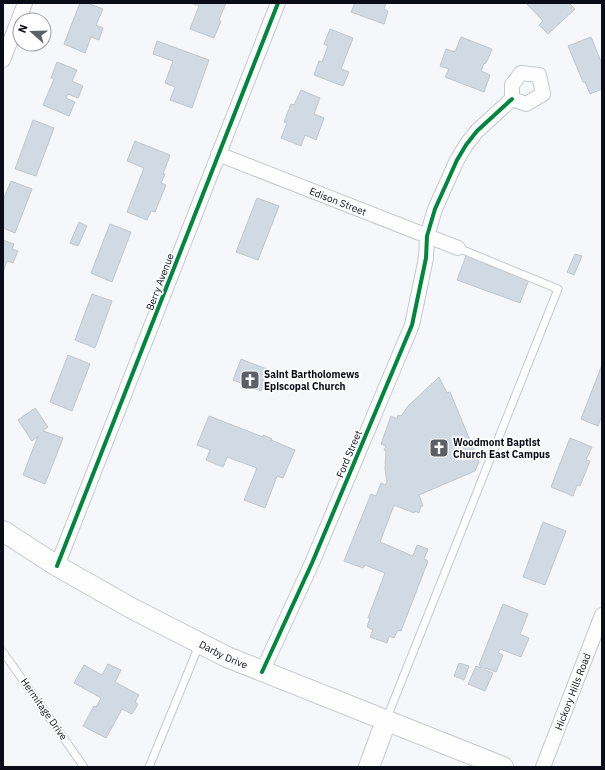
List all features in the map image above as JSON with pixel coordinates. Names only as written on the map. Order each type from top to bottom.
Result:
[{"type":"main road","name":"Darby Drive","points":[[3,531],[57,566],[133,609],[227,657],[503,767]]},
{"type":"main road","points":[[369,767],[386,721]]},
{"type":"street","points":[[3,60],[25,3]]},
{"type":"street","name":"Berry Avenue","points":[[57,566],[278,3]]},
{"type":"street","name":"Ford Street","points":[[262,672],[312,563],[412,325],[426,258],[427,236],[435,209],[457,160],[466,145],[477,131],[512,99]]},
{"type":"street","name":"Edison Street","points":[[218,154],[458,248]]},
{"type":"street","name":"Hickory Hills Road","points":[[543,767],[602,615]]},
{"type":"lane","points":[[386,721],[558,289],[458,248]]},
{"type":"lane","points":[[149,767],[200,644]]},
{"type":"lane","name":"Hermitage Drive","points":[[3,652],[84,767]]},
{"type":"building","points":[[80,3],[87,3],[103,9],[96,25],[103,28],[99,40],[91,37],[85,53],[64,44]]},
{"type":"building","points":[[192,3],[226,3],[214,38],[190,29],[199,6]]},
{"type":"building","points":[[355,3],[386,3],[384,9],[388,11],[384,24],[351,12]]},
{"type":"building","points":[[526,3],[569,3],[575,9],[548,34],[539,25],[543,21]]},
{"type":"building","points":[[330,29],[353,38],[341,69],[349,72],[343,86],[314,75],[319,61],[322,62],[328,46],[324,44]]},
{"type":"building","points":[[461,37],[492,49],[481,71],[490,75],[484,92],[445,77],[449,69],[440,66],[446,49],[455,52]]},
{"type":"building","points":[[591,37],[602,64],[602,89],[590,94],[585,82],[583,82],[568,46]]},
{"type":"building","points":[[157,41],[209,60],[192,108],[170,100],[175,87],[165,83],[173,61],[153,54]]},
{"type":"building","points":[[57,62],[77,70],[72,81],[83,86],[78,98],[68,94],[66,98],[75,102],[69,116],[43,105],[54,79],[51,78]]},
{"type":"building","points":[[301,90],[320,98],[314,114],[324,118],[316,140],[305,135],[301,146],[281,138],[287,123],[284,122],[291,104],[294,105]]},
{"type":"building","points":[[33,120],[54,128],[36,176],[15,169]]},
{"type":"building","points":[[135,141],[170,155],[161,183],[166,185],[155,212],[151,211],[147,220],[127,212],[144,168],[127,161]]},
{"type":"building","points":[[11,181],[32,189],[15,233],[3,228],[3,200]]},
{"type":"building","points":[[257,198],[279,206],[258,260],[236,252]]},
{"type":"building","points":[[79,222],[87,226],[78,246],[70,243]]},
{"type":"building","points":[[110,224],[131,232],[112,282],[91,273]]},
{"type":"building","points":[[3,240],[14,244],[12,249],[18,251],[13,263],[7,261],[3,272]]},
{"type":"building","points":[[467,253],[530,277],[520,303],[457,280]]},
{"type":"building","points":[[575,254],[582,256],[574,275],[567,272]]},
{"type":"building","points":[[92,294],[112,301],[95,348],[75,340]]},
{"type":"building","points":[[68,355],[90,364],[72,411],[50,402]]},
{"type":"building","points":[[241,359],[269,370],[261,391],[233,380]]},
{"type":"building","points":[[602,365],[602,415],[598,426],[581,419]]},
{"type":"building","points":[[439,377],[447,393],[450,392],[479,462],[475,471],[419,495],[423,506],[421,506],[419,513],[415,511],[414,513],[394,505],[380,542],[413,556],[417,545],[428,549],[424,559],[428,561],[401,631],[398,630],[394,638],[389,636],[387,643],[370,637],[373,630],[367,627],[370,618],[368,618],[385,573],[365,565],[363,568],[344,561],[371,494],[376,496],[381,483],[385,485],[387,482],[385,469],[386,451],[384,450],[386,446],[381,444],[391,416],[397,419],[398,415],[401,416],[408,406]]},
{"type":"building","points":[[35,408],[48,427],[43,431],[63,438],[45,484],[23,475],[38,436],[32,441],[18,420]]},
{"type":"building","points":[[209,416],[263,437],[263,435],[295,450],[283,478],[277,476],[265,508],[244,500],[257,468],[227,457],[223,467],[206,460],[210,450],[197,445]]},
{"type":"building","points":[[570,438],[592,447],[586,460],[590,461],[580,486],[577,485],[573,496],[551,487]]},
{"type":"building","points":[[543,522],[566,531],[545,585],[523,577]]},
{"type":"building","points":[[503,604],[528,614],[520,634],[529,638],[521,657],[500,649],[498,653],[503,655],[496,672],[485,668],[485,670],[493,673],[485,691],[468,684],[476,666],[481,668],[479,665]]},
{"type":"building","points":[[459,663],[469,666],[464,680],[454,676]]},
{"type":"building","points":[[108,664],[121,670],[115,682],[139,695],[135,702],[138,704],[132,714],[122,709],[106,738],[83,726],[94,706],[96,707],[101,698],[74,683],[84,665],[102,675]]},
{"type":"cycle path","points":[[57,566],[278,3]]},
{"type":"cycle path","points":[[262,672],[312,563],[412,325],[426,258],[427,236],[435,209],[457,160],[466,145],[477,131],[512,99]]},
{"type":"place","name":"Saint Bartholomews Episcopal Church","points":[[250,380]]},
{"type":"place","name":"Woodmont Baptist Church East Campus","points":[[439,448]]}]
